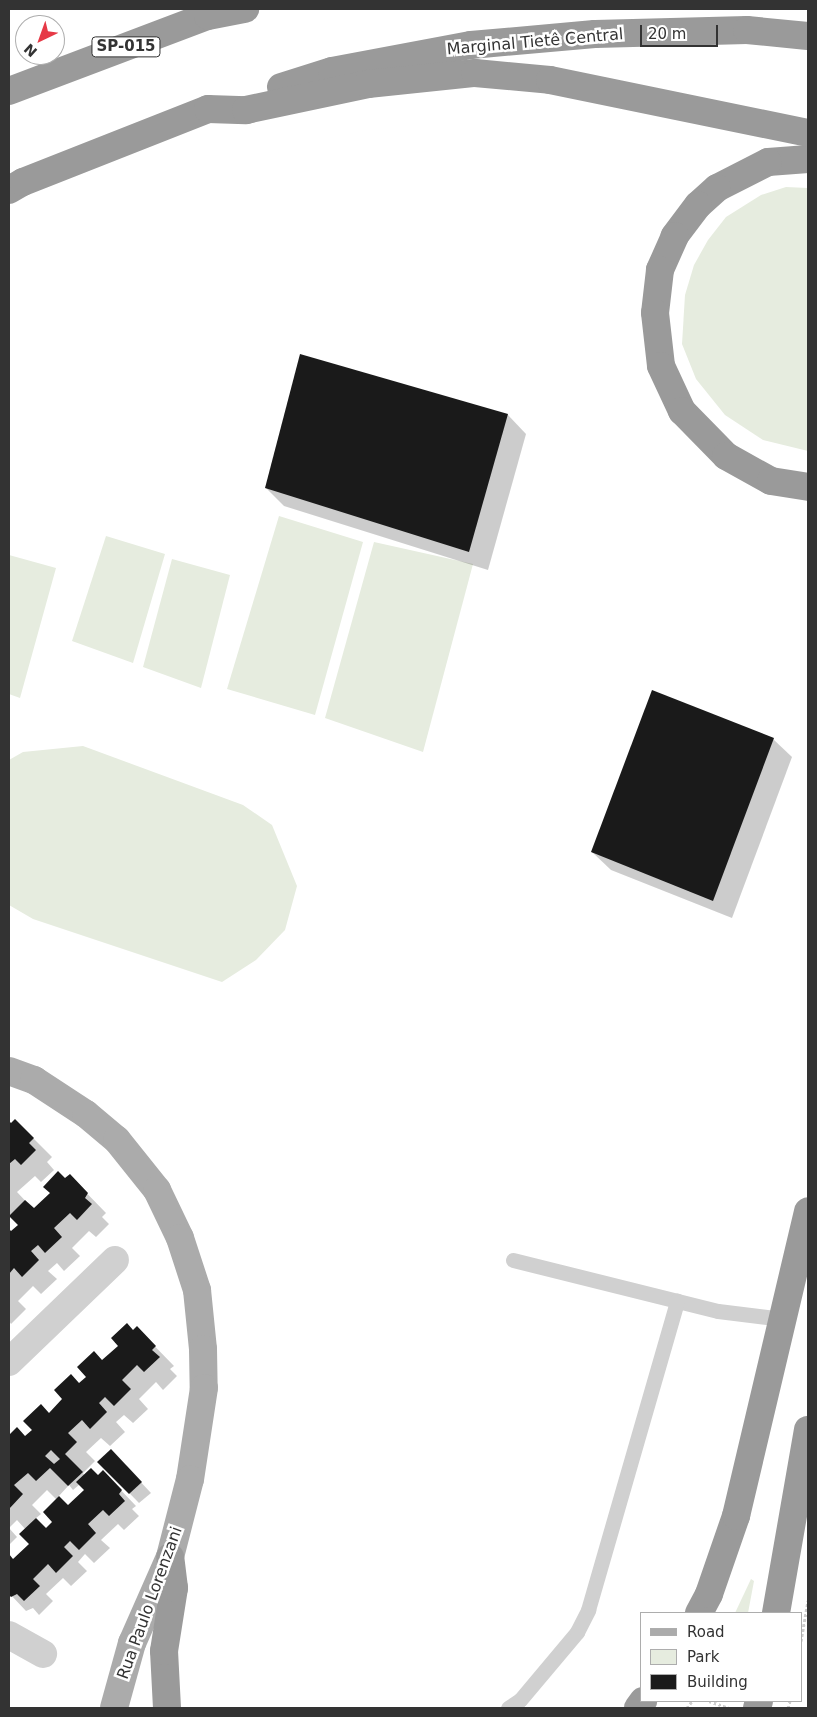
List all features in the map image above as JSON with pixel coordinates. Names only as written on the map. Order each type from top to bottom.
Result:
[{"type":"highway","name":"SP-015","points":[[9,91],[208,16],[245,9]]},
{"type":"highway","name":"Marginal Tietê Central","points":[[9,190],[23,182],[208,109],[332,71],[471,45],[594,34],[747,30],[808,36]]},
{"type":"highway","points":[[208,109],[246,110],[368,84],[475,73],[550,80],[808,133]]},
{"type":"highway","points":[[808,159],[768,162],[717,188],[698,205],[675,236],[660,270],[655,313],[661,366],[682,411],[726,456],[771,481],[808,487]]},
{"type":"highway","points":[[700,1612],[709,1594],[736,1516],[808,1212]]},
{"type":"highway","points":[[776,1612],[808,1430]]},
{"type":"highway","points":[[167,1708],[164,1651],[174,1588],[170,1557]]},
{"type":"main road","name":"Rua Paulo Lorenzani","points":[[9,1071],[34,1080],[86,1114],[117,1140],[157,1190],[180,1238],[197,1290],[203,1349],[204,1388],[190,1479],[170,1557],[132,1643],[114,1708]]},
{"type":"street","points":[[9,1362],[115,1260]]},
{"type":"street","points":[[9,1635],[43,1654]]},
{"type":"lane","points":[[513,1260],[718,1311],[783,1319]]},
{"type":"lane","points":[[508,1708],[520,1700],[577,1632],[588,1610],[676,1301]]},
{"type":"path","points":[[802,1636],[808,1601]]},
{"type":"path","points":[[712,1702],[729,1708]]},
{"type":"green space","points":[[786,187],[808,188],[808,451],[763,440],[725,415],[696,379],[682,344],[685,295],[694,265],[708,240],[726,217],[761,195]]},
{"type":"green space","points":[[279,516],[363,542],[315,715],[227,689]]},
{"type":"green space","points":[[106,536],[165,554],[133,663],[72,641]]},
{"type":"green space","points":[[374,542],[473,564],[423,752],[325,718]]},
{"type":"green space","points":[[9,555],[56,568],[20,698],[9,694]]},
{"type":"green space","points":[[172,559],[230,575],[201,688],[143,667]]},
{"type":"green space","points":[[83,746],[243,805],[272,825],[297,886],[285,930],[256,960],[222,982],[33,919],[9,905],[9,760],[23,752]]},
{"type":"green space","points":[[751,1579],[754,1581],[748,1612],[735,1612]]},
{"type":"building","points":[[300,354],[508,414],[469,552],[265,488]]},
{"type":"building","points":[[652,690],[774,738],[713,901],[591,852]]},
{"type":"building","points":[[15,1119],[34,1138],[29,1143],[36,1150],[21,1165],[15,1159],[9,1164],[9,1121],[11,1123]]},
{"type":"building","points":[[58,1171],[65,1178],[70,1174],[88,1193],[85,1198],[92,1204],[77,1220],[70,1213],[54,1228],[62,1237],[45,1253],[38,1245],[31,1251],[39,1260],[22,1277],[14,1268],[9,1274],[9,1229],[11,1231],[18,1225],[9,1216],[25,1200],[34,1208],[50,1193],[43,1187]]},
{"type":"building","points":[[127,1323],[133,1330],[137,1326],[156,1346],[152,1350],[160,1357],[144,1372],[137,1365],[122,1380],[131,1389],[114,1406],[105,1397],[99,1403],[107,1412],[90,1429],[82,1420],[68,1433],[77,1442],[65,1454],[83,1472],[68,1486],[50,1468],[36,1481],[28,1473],[14,1485],[23,1494],[9,1509],[9,1435],[17,1427],[25,1436],[32,1430],[23,1421],[41,1404],[49,1413],[62,1399],[54,1390],[71,1374],[79,1383],[86,1377],[77,1367],[94,1351],[102,1360],[118,1346],[111,1338]],"holes":[[[51,1450],[60,1459],[54,1464],[45,1456]]]},
{"type":"building","points":[[111,1449],[142,1482],[129,1494],[97,1462]]},
{"type":"building","points":[[91,1468],[98,1475],[103,1470],[122,1490],[119,1494],[125,1501],[109,1516],[103,1510],[88,1524],[96,1533],[79,1550],[70,1541],[64,1547],[73,1556],[56,1573],[48,1564],[33,1579],[40,1586],[24,1601],[17,1594],[11,1597],[9,1595],[9,1554],[13,1559],[29,1544],[19,1534],[36,1518],[46,1528],[52,1522],[43,1512],[59,1496],[68,1505],[84,1490],[76,1482]]}]
